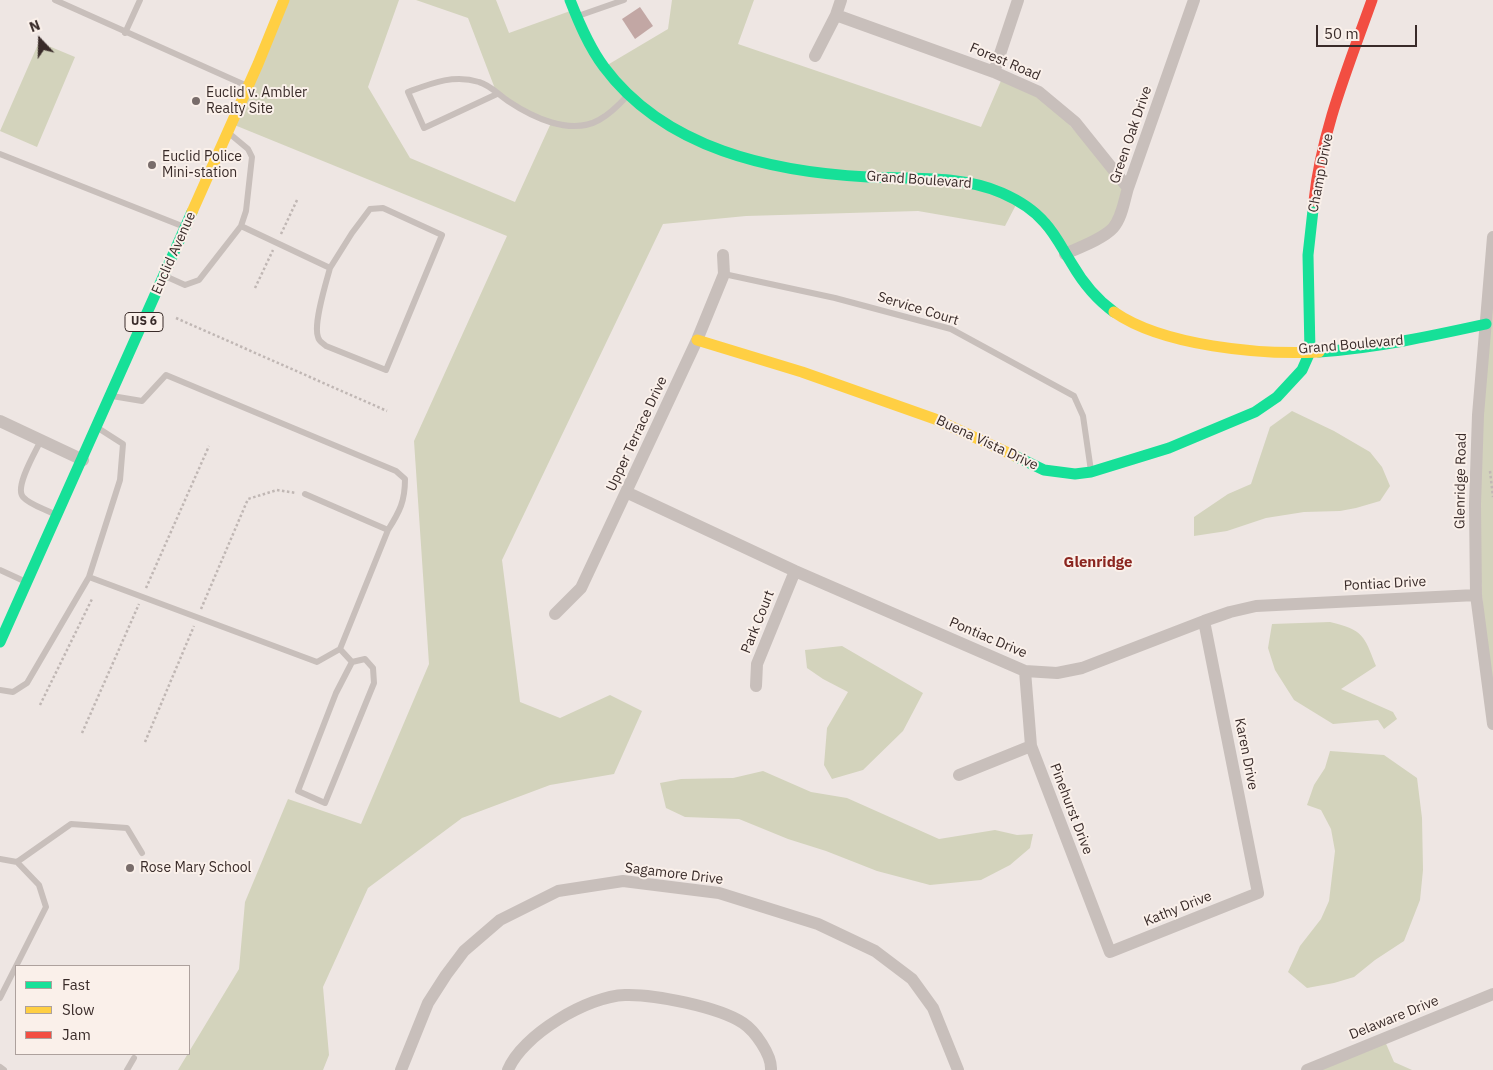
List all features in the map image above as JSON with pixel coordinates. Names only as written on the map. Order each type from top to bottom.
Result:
[{"type":"street","name":"Euclid Avenue","points":[[1,638],[83,460],[228,133],[284,0]]},
{"type":"street","name":"Grand Boulevard","points":[[570,0],[587,40],[604,67],[619,85],[654,115],[686,134],[725,152],[758,163],[787,169],[839,175],[961,182],[999,191],[1018,201],[1040,217],[1054,233],[1080,280],[1107,307],[1135,324],[1164,336],[1195,343],[1310,352],[1366,347],[1486,324]]},
{"type":"street","points":[[815,56],[836,15],[841,0]]},
{"type":"street","points":[[994,72],[1018,0]]},
{"type":"street","name":"Green Oak Drive","points":[[1065,254],[1102,236],[1112,228],[1120,216],[1128,188],[1194,0]]},
{"type":"street","name":"Champ Drive","points":[[1310,352],[1308,255],[1315,188],[1333,110],[1372,0]]},
{"type":"street","name":"Forest Road","points":[[836,15],[994,72],[1039,92],[1075,122],[1128,188]]},
{"type":"street","name":"Glenridge Road","points":[[1493,237],[1478,415],[1475,504],[1476,595],[1493,724]]},
{"type":"street","name":"Upper Terrace Drive","points":[[555,614],[581,588],[626,492],[697,340],[724,274],[723,255]]},
{"type":"street","name":"Buena Vista Drive","points":[[697,340],[802,372],[935,419],[1044,470],[1075,474],[1091,472],[1169,448],[1255,412],[1292,382],[1302,370],[1310,352]]},
{"type":"street","points":[[0,421],[83,460]]},
{"type":"street","name":"Pontiac Drive","points":[[626,492],[795,570],[1025,671],[1057,672],[1082,668],[1230,612],[1256,606],[1476,595]]},
{"type":"street","name":"Park Court","points":[[756,686],[758,664],[795,570]]},
{"type":"street","name":"Karen Drive","points":[[1204,622],[1258,893]]},
{"type":"street","name":"Pinehurst Drive","points":[[1025,671],[1031,746],[1110,952]]},
{"type":"street","points":[[959,775],[1031,746]]},
{"type":"street","name":"Sagamore Drive","points":[[402,1070],[428,1003],[446,975],[464,951],[500,920],[558,891],[623,881],[720,893],[818,924],[875,951],[912,979],[933,1008],[958,1070]]},
{"type":"street","name":"Kathy Drive","points":[[1110,952],[1258,893]]},
{"type":"street","name":"Delaware Drive","points":[[1307,1070],[1493,994]]},
{"type":"street","points":[[508,1070],[511,1063],[526,1045],[544,1029],[565,1015],[599,1001],[624,995],[703,1006],[724,1013],[744,1023],[762,1044],[771,1063],[771,1070]]},
{"type":"lane","points":[[54,0],[248,87]]},
{"type":"lane","points":[[125,33],[140,0]]},
{"type":"lane","points":[[576,16],[624,0]]},
{"type":"lane","points":[[498,94],[424,128],[408,92],[436,81],[466,80],[481,82],[539,119],[569,125],[583,125],[596,122],[611,112],[629,94]]},
{"type":"lane","points":[[164,275],[185,285],[199,280],[241,226],[246,211],[252,157],[248,149],[232,134],[228,133]]},
{"type":"lane","points":[[0,154],[185,228]]},
{"type":"lane","points":[[383,208],[442,235],[386,370],[320,342],[317,336],[320,311],[330,268],[364,215],[370,209],[383,208]]},
{"type":"lane","points":[[241,226],[330,268]]},
{"type":"lane","name":"Service Court","points":[[724,274],[835,298],[951,330],[1074,396],[1083,416],[1091,472]]},
{"type":"lane","points":[[89,577],[317,662],[340,649],[388,530],[405,496],[405,479],[396,471],[166,375],[142,401],[111,396]]},
{"type":"lane","points":[[0,690],[13,692],[27,683],[89,577],[120,480],[123,444],[97,428]]},
{"type":"lane","points":[[41,440],[20,484],[20,493],[25,499],[58,515]]},
{"type":"lane","points":[[305,494],[388,530]]},
{"type":"lane","points":[[0,570],[27,582]]},
{"type":"lane","points":[[340,649],[352,662]]},
{"type":"lane","points":[[365,659],[373,668],[374,683],[325,803],[298,791],[336,694],[352,662],[365,659]]},
{"type":"lane","points":[[17,862],[71,824],[127,828],[142,853]]},
{"type":"lane","points":[[0,859],[17,862],[39,885],[46,907],[17,965]]},
{"type":"lane","points":[[0,998],[15,968]]},
{"type":"lane","points":[[127,1070],[134,1058]]},
{"type":"lane","points":[[0,1067],[4,1070]]},
{"type":"path","points":[[176,318],[387,411]]},
{"type":"path","points":[[145,742],[248,499],[277,490],[305,494]]},
{"type":"path","points":[[40,705],[92,599]]},
{"type":"green space","points":[[284,0],[399,0],[368,87],[410,158],[515,202],[551,123],[497,94],[468,18],[416,0],[496,0],[509,33],[573,10],[604,67],[668,29],[672,0],[754,0],[738,44],[981,127],[1003,76],[1039,92],[1128,188],[1112,228],[1065,254],[1018,201],[1005,226],[918,211],[746,216],[663,224],[502,560],[520,702],[560,718],[610,695],[642,711],[614,774],[550,785],[462,818],[368,888],[323,987],[329,1055],[323,1070],[178,1070],[187,1055],[190,1055],[190,1050],[239,969],[245,902],[288,799],[361,824],[429,664],[414,441],[507,236],[232,124]]},
{"type":"green space","points":[[39,42],[75,57],[37,147],[0,131]]},
{"type":"green space","points":[[1493,237],[1493,724],[1475,504]]},
{"type":"green space","points":[[1292,411],[1334,431],[1370,452],[1382,467],[1390,486],[1380,501],[1340,511],[1304,512],[1266,518],[1227,531],[1194,536],[1194,517],[1228,494],[1251,484],[1270,427]]},
{"type":"green space","points":[[1330,622],[1350,628],[1356,632],[1369,648],[1376,666],[1341,689],[1393,712],[1397,719],[1384,729],[1378,720],[1333,724],[1294,700],[1275,670],[1268,648],[1272,624]]},
{"type":"green space","points":[[842,646],[923,693],[903,731],[863,770],[832,779],[824,765],[827,728],[848,692],[807,668],[805,650]]},
{"type":"green space","points":[[1330,751],[1384,755],[1417,778],[1422,818],[1423,870],[1420,900],[1404,941],[1375,960],[1354,977],[1307,988],[1288,972],[1300,946],[1321,919],[1329,901],[1335,851],[1331,829],[1321,810],[1307,805],[1314,785],[1325,768]]},
{"type":"green space","points":[[763,771],[811,792],[847,798],[939,839],[995,830],[1017,835],[1033,834],[1030,848],[1010,865],[981,880],[930,885],[877,871],[739,819],[685,817],[666,808],[660,783],[681,779],[733,778]]},
{"type":"green space","points":[[1384,1039],[1394,1062],[1412,1070],[1307,1070]]},
{"type":"building","points":[[640,7],[653,26],[635,39],[622,19]]},
{"type":"traffic: fast","points":[[570,0],[589,43],[604,67],[629,95],[657,118],[689,137],[723,151],[758,162],[795,169],[868,177],[936,179],[970,183],[1002,193],[1041,218],[1053,232],[1085,284],[1101,302],[1114,312]]},
{"type":"traffic: fast","points":[[1015,456],[1044,470],[1075,474],[1091,472],[1169,448],[1255,412],[1277,397],[1302,370],[1310,352],[1308,255],[1314,201]]},
{"type":"traffic: fast","points":[[0,642],[192,212]]},
{"type":"traffic: fast","points":[[1319,352],[1382,345],[1486,324]]},
{"type":"traffic: slow","points":[[192,212],[258,64],[284,0]]},
{"type":"traffic: slow","points":[[1114,312],[1134,324],[1158,333],[1213,346],[1269,352],[1319,352]]},
{"type":"traffic: slow","points":[[697,340],[802,372],[935,419],[1015,456]]},
{"type":"traffic: jam","points":[[1314,201],[1329,124],[1372,0]]},
{"type":"place","name":"Euclid v. Ambler Realty Site","points":[[196,101]]},
{"type":"place","name":"Euclid Police Mini-station","points":[[152,165]]},
{"type":"place","name":"Rose Mary School","points":[[130,868]]},
{"type":"district","name":"Glenridge","points":[[1098,563]]}]
